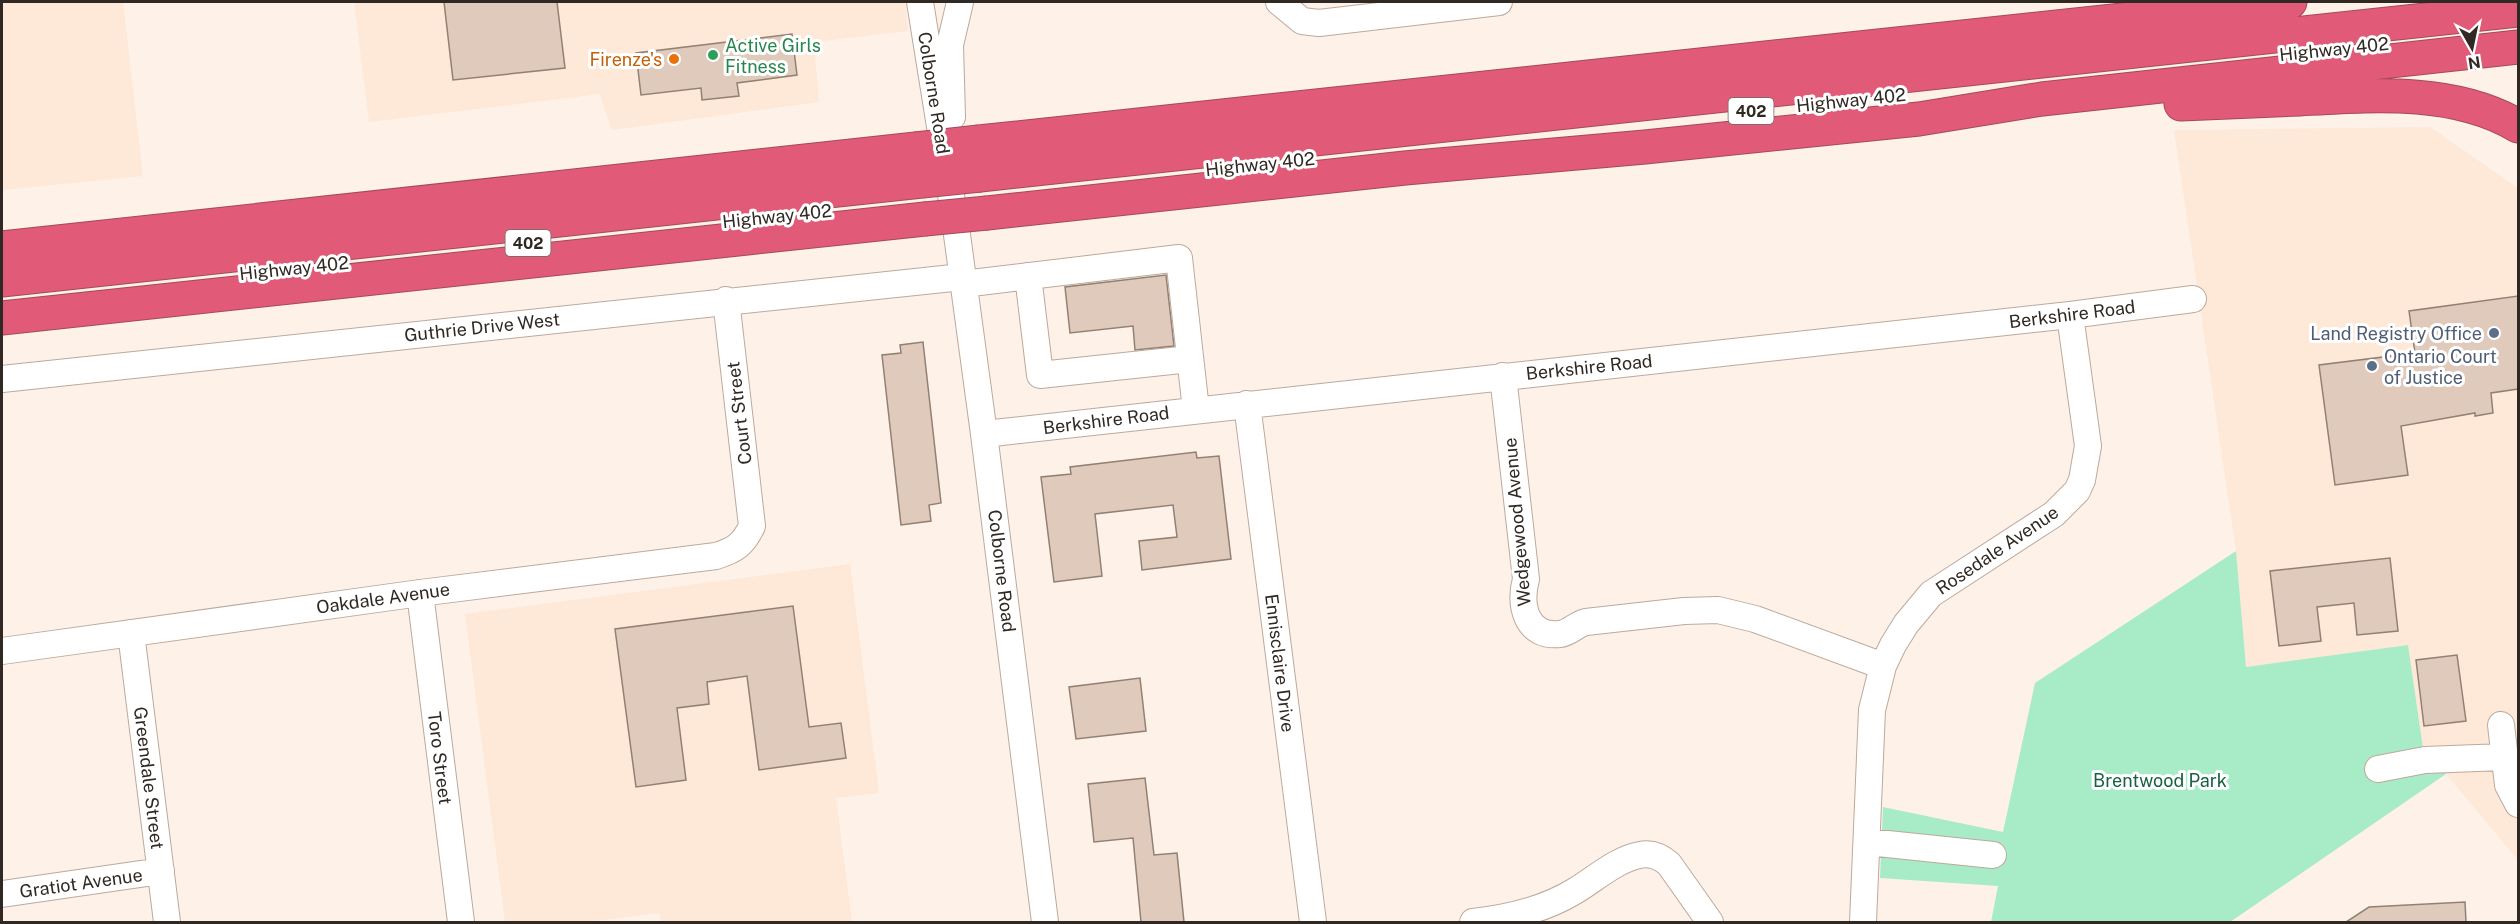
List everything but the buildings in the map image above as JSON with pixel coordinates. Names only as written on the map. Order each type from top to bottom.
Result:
[{"type":"highway","points":[[1803,52],[2028,13],[2134,2]]},
{"type":"highway","points":[[2,248],[1803,52],[2290,2]]},
{"type":"highway","points":[[984,194],[2518,10]]},
{"type":"highway","name":"Highway 402","points":[[2,300],[931,205],[984,194],[2518,29]]},
{"type":"highway","points":[[984,194],[1405,168],[1645,147],[1919,118],[2042,99],[2518,47]]},
{"type":"highway","points":[[1919,118],[2386,96],[2431,99],[2468,107],[2506,119],[2518,126]]},
{"type":"highway","points":[[2,280],[931,205]]},
{"type":"highway","points":[[2,318],[931,205]]},
{"type":"street","name":"Colborne Road","points":[[931,205],[952,34],[960,2]]},
{"type":"street","points":[[1285,7],[1302,21],[1319,22],[1499,2]]},
{"type":"street","name":"Colborne Road","points":[[921,4],[931,205],[962,280],[984,434],[1045,922]]},
{"type":"street","points":[[921,4],[943,30],[950,63]]},
{"type":"street","name":"Guthrie Drive West","points":[[2,379],[726,300],[1028,276],[1179,258],[1190,359]]},
{"type":"street","points":[[1028,276],[1040,375],[1190,359],[1196,410]]},
{"type":"street","name":"Berkshire Road","points":[[984,434],[2070,315],[2193,299]]},
{"type":"street","name":"Court Street","points":[[726,300],[752,526]]},
{"type":"street","name":"Rosedale Avenue","points":[[1863,922],[1872,710],[1883,666],[1906,624],[1931,594],[2054,514],[2077,490],[2082,480],[2088,446],[2070,315]]},
{"type":"street","name":"Wedgewood Avenue","points":[[1503,376],[1526,579],[1522,605],[1535,627],[1560,634],[1586,622],[1684,611],[1718,610],[1755,619],[1883,666]]},
{"type":"street","name":"Ennisclaire Drive","points":[[1247,404],[1312,922]]},
{"type":"street","name":"Oakdale Avenue","points":[[2,651],[420,593],[716,556],[734,550],[752,526]]},
{"type":"street","name":"Toro Street","points":[[420,593],[460,922]]},
{"type":"street","name":"Greendale Street","points":[[131,633],[167,922]]},
{"type":"street","points":[[2500,725],[2508,785],[2518,804]]},
{"type":"street","points":[[2378,769],[2425,760],[2504,756]]},
{"type":"street","points":[[1868,842],[1993,855]]},
{"type":"street","points":[[1473,922],[1508,917],[1544,906],[1573,892],[1631,857],[1643,854],[1661,857],[1669,864],[1710,922]]},
{"type":"street","name":"Gratiot Avenue","points":[[2,894],[161,871]]},
{"type":"shaded area","points":[[2,2],[123,2],[143,176],[2,190]]},
{"type":"shaded area","points":[[354,2],[905,2],[908,31],[814,42],[819,102],[612,130],[600,94],[369,122]]},
{"type":"shaded area","points":[[2430,127],[2518,188],[2518,860],[2446,774],[2424,755],[2408,645],[2246,667],[2236,551],[2174,130]]},
{"type":"shaded area","points":[[850,564],[879,793],[836,798],[852,922],[661,922],[659,913],[589,922],[505,922],[465,614]]},
{"type":"green space","name":"Brentwood Park","points":[[2236,551],[2246,667],[2408,645],[2424,755],[2446,774],[2230,922],[1991,922],[1998,886],[1880,878],[1883,807],[2003,832],[2035,683]]},
{"type":"place","name":"Active Girls Fitness","points":[[713,55]]},
{"type":"place","name":"Firenze's","points":[[674,59]]},
{"type":"place","name":"Land Registry Office","points":[[2494,333]]},
{"type":"place","name":"Ontario Court of Justice","points":[[2372,366]]}]
